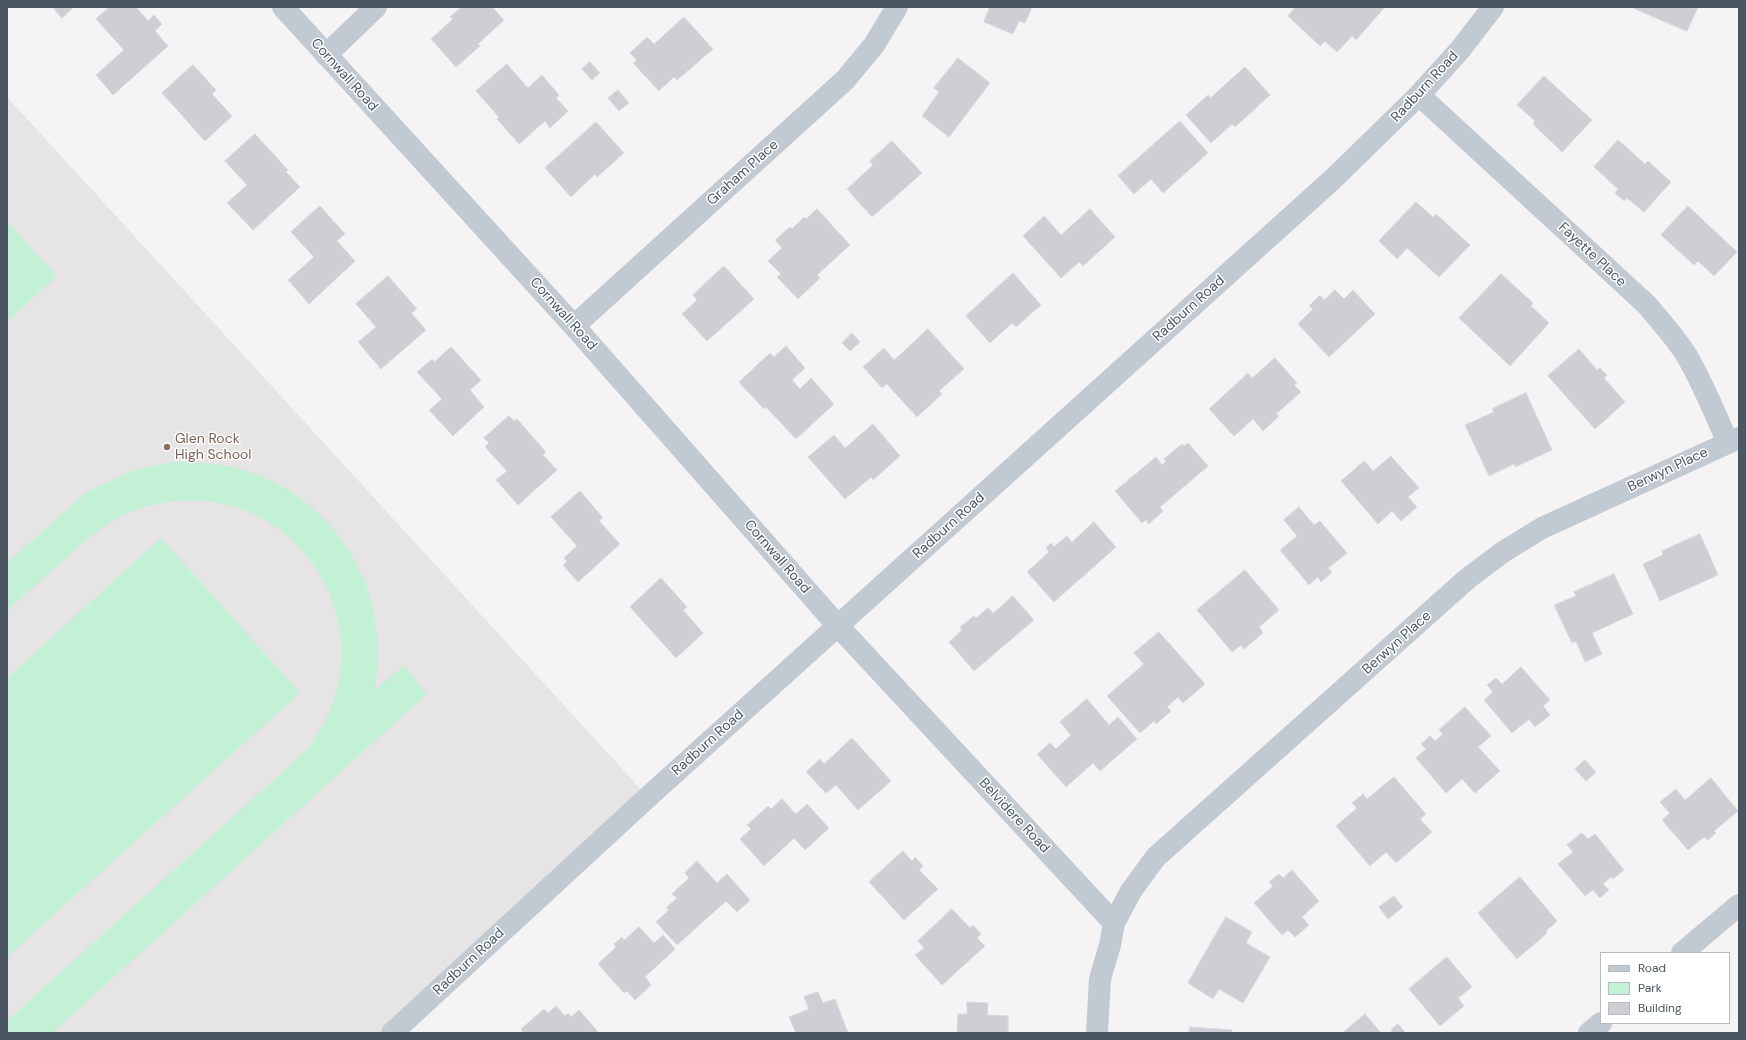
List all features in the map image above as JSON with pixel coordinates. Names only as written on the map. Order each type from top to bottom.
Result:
[{"type":"street","name":"Cornwall Road","points":[[282,7],[574,326],[838,626]]},
{"type":"street","points":[[326,55],[376,7]]},
{"type":"street","name":"Graham Place","points":[[574,326],[845,80],[874,44],[897,7]]},
{"type":"street","name":"Radburn Road","points":[[392,1033],[648,797],[1333,179],[1419,95],[1459,51],[1493,7]]},
{"type":"street","name":"Fayette Place","points":[[1419,95],[1647,305],[1669,330],[1686,355],[1734,440]]},
{"type":"street","name":"Berwyn Place","points":[[1114,923],[1131,891],[1156,857],[1479,570],[1503,552],[1542,528],[1734,440]]},
{"type":"street","name":"Belvidere Road","points":[[838,626],[1114,923]]},
{"type":"street","points":[[1683,952],[1739,905]]},
{"type":"street","points":[[1097,1033],[1100,979],[1110,945],[1114,923]]},
{"type":"street","points":[[1589,1033],[1600,1024]]},
{"type":"shaded area","name":"Glen Rock High School","points":[[7,97],[648,797],[392,1033],[7,1033]]},
{"type":"green space","points":[[7,222],[57,276],[7,322]]},
{"type":"green space","points":[[185,462],[222,465],[254,473],[279,485],[302,500],[323,518],[341,539],[356,562],[367,587],[377,633],[375,690],[404,666],[427,694],[52,1033],[7,1033],[7,1021],[308,749],[333,703],[342,656],[335,610],[317,569],[287,535],[248,511],[201,501],[149,506],[123,515],[90,537],[7,611],[7,563],[87,492],[134,470],[167,463]]},
{"type":"green space","points":[[161,538],[300,693],[7,957],[7,678]]},
{"type":"building","points":[[53,7],[74,7],[62,18]]},
{"type":"building","points":[[110,7],[136,7],[148,21],[154,15],[162,24],[155,31],[168,46],[113,95],[96,75],[124,50],[96,19]]},
{"type":"building","points":[[462,7],[492,7],[504,20],[478,44],[480,46],[456,67],[431,39],[453,19],[450,17]]},
{"type":"building","points":[[990,7],[1032,7],[1025,23],[1019,21],[1013,34],[984,22]]},
{"type":"building","points":[[1296,7],[1385,7],[1356,40],[1352,36],[1337,52],[1325,41],[1320,46],[1288,16]]},
{"type":"building","points":[[1631,7],[1698,7],[1687,31]]},
{"type":"building","points":[[684,17],[713,49],[677,80],[674,77],[659,91],[633,63],[637,60],[630,53],[647,37],[654,44]]},
{"type":"building","points":[[958,58],[990,83],[949,137],[922,116],[939,92],[934,88]]},
{"type":"building","points":[[590,62],[600,73],[592,80],[582,69]]},
{"type":"building","points":[[507,64],[528,88],[542,75],[559,95],[556,98],[568,111],[550,128],[545,121],[519,144],[497,119],[499,117],[476,91]]},
{"type":"building","points":[[193,65],[216,90],[212,94],[232,116],[205,141],[162,93]]},
{"type":"building","points":[[1245,67],[1270,95],[1235,127],[1232,124],[1211,143],[1186,115],[1208,95],[1210,98]]},
{"type":"building","points":[[1544,76],[1592,120],[1562,152],[1533,124],[1535,121],[1517,105]]},
{"type":"building","points":[[618,90],[629,103],[619,111],[608,98]]},
{"type":"building","points":[[1180,121],[1208,153],[1163,193],[1151,179],[1134,194],[1118,176]]},
{"type":"building","points":[[596,122],[624,153],[597,177],[595,174],[571,197],[545,168]]},
{"type":"building","points":[[255,134],[288,170],[286,172],[300,187],[253,230],[227,203],[247,185],[225,161]]},
{"type":"building","points":[[1618,140],[1645,164],[1648,161],[1671,182],[1644,212],[1627,198],[1624,201],[1615,193],[1618,189],[1594,167]]},
{"type":"building","points":[[892,141],[922,173],[872,217],[847,189],[873,165],[870,161]]},
{"type":"building","points":[[1416,202],[1433,217],[1436,214],[1470,245],[1439,277],[1407,248],[1397,259],[1379,241]]},
{"type":"building","points":[[320,206],[345,234],[337,241],[355,261],[309,304],[288,280],[314,257],[291,232]]},
{"type":"building","points":[[1688,206],[1737,252],[1714,276],[1698,261],[1694,265],[1661,235]]},
{"type":"building","points":[[817,209],[850,245],[817,275],[820,278],[798,299],[777,277],[781,274],[768,261],[782,248],[775,240],[790,227],[792,229],[804,217],[806,219]]},
{"type":"building","points":[[1090,209],[1115,237],[1083,266],[1079,262],[1061,278],[1023,236],[1044,216],[1061,235]]},
{"type":"building","points":[[724,266],[754,299],[707,341],[682,314],[697,300],[693,295]]},
{"type":"building","points":[[1013,273],[1041,305],[1016,327],[1012,323],[990,343],[966,316]]},
{"type":"building","points":[[1501,274],[1533,303],[1531,306],[1549,323],[1510,366],[1459,318]]},
{"type":"building","points":[[388,276],[417,309],[411,313],[426,330],[381,369],[358,342],[376,327],[356,304]]},
{"type":"building","points":[[1335,290],[1344,299],[1353,290],[1375,314],[1329,357],[1298,324],[1313,309],[1309,306],[1320,295],[1324,300]]},
{"type":"building","points":[[928,329],[964,369],[939,391],[942,394],[917,417],[887,384],[882,388],[863,367],[884,348],[894,360]]},
{"type":"building","points":[[852,333],[860,342],[850,351],[842,343]]},
{"type":"building","points":[[786,346],[805,368],[792,380],[800,389],[811,378],[834,404],[796,439],[766,407],[764,409],[739,382],[770,353],[774,357]]},
{"type":"building","points":[[451,347],[481,380],[470,390],[484,407],[453,436],[429,410],[442,399],[417,372],[432,359],[434,362]]},
{"type":"building","points":[[1579,349],[1597,370],[1600,368],[1607,375],[1604,378],[1625,402],[1595,429],[1548,376]]},
{"type":"building","points":[[1275,358],[1297,383],[1294,385],[1301,392],[1276,414],[1279,416],[1263,431],[1253,419],[1234,436],[1209,409],[1248,373],[1252,378]]},
{"type":"building","points":[[1526,393],[1552,450],[1515,467],[1514,464],[1489,476],[1465,425],[1494,412],[1492,409]]},
{"type":"building","points":[[509,416],[514,421],[517,419],[546,452],[543,455],[557,470],[518,505],[496,480],[507,471],[485,447],[489,443],[484,438]]},
{"type":"building","points":[[873,424],[900,456],[873,480],[871,477],[845,499],[808,457],[834,435],[845,448]]},
{"type":"building","points":[[1188,443],[1208,466],[1160,507],[1163,511],[1149,524],[1146,520],[1142,523],[1115,491],[1156,457],[1162,465],[1166,461],[1164,459],[1182,444],[1184,446]]},
{"type":"building","points":[[1391,456],[1419,488],[1408,497],[1417,507],[1401,521],[1392,511],[1378,524],[1341,481],[1364,461],[1373,471]]},
{"type":"building","points":[[580,491],[603,518],[599,521],[620,544],[578,582],[563,565],[567,561],[564,558],[577,546],[551,517]]},
{"type":"building","points":[[1299,507],[1314,525],[1320,521],[1347,553],[1328,568],[1332,572],[1321,582],[1318,577],[1309,585],[1280,550],[1297,536],[1284,520]]},
{"type":"building","points":[[1094,522],[1116,547],[1054,602],[1027,572],[1049,552],[1046,548],[1051,543],[1054,547],[1067,536],[1072,542]]},
{"type":"building","points":[[1700,534],[1718,575],[1660,601],[1643,564],[1663,555],[1662,551]]},
{"type":"building","points":[[1245,570],[1279,610],[1259,627],[1263,633],[1244,649],[1241,645],[1232,652],[1197,610]]},
{"type":"building","points":[[1614,574],[1633,614],[1592,633],[1602,654],[1585,662],[1576,641],[1572,643],[1554,605],[1576,596],[1574,592]]},
{"type":"building","points":[[661,578],[687,607],[683,610],[703,633],[676,658],[630,607]]},
{"type":"building","points":[[1013,596],[1034,620],[974,671],[949,642],[962,630],[960,627],[974,616],[976,618],[988,608],[993,613]]},
{"type":"building","points":[[1159,632],[1205,684],[1183,703],[1178,697],[1167,707],[1171,711],[1156,724],[1154,721],[1140,733],[1107,696],[1144,664],[1134,653]]},
{"type":"building","points":[[1521,667],[1550,700],[1543,706],[1550,715],[1535,727],[1529,719],[1512,733],[1484,700],[1493,692],[1487,685],[1496,678],[1502,684]]},
{"type":"building","points":[[1087,699],[1109,725],[1118,717],[1137,739],[1100,771],[1093,763],[1066,787],[1037,754],[1050,743],[1056,749],[1071,735],[1060,722]]},
{"type":"building","points":[[1465,707],[1491,736],[1478,747],[1500,771],[1475,793],[1462,779],[1446,793],[1416,758],[1426,749],[1421,744],[1430,736],[1435,741],[1443,734],[1439,730]]},
{"type":"building","points":[[852,738],[891,781],[858,810],[836,785],[826,793],[806,772],[820,759],[824,764]]},
{"type":"building","points":[[1585,760],[1596,772],[1586,781],[1575,769]]},
{"type":"building","points":[[1394,777],[1426,814],[1420,819],[1432,832],[1396,863],[1386,852],[1370,866],[1336,826],[1357,808],[1352,803],[1363,794],[1367,799]]},
{"type":"building","points":[[1711,778],[1738,811],[1714,831],[1716,833],[1708,840],[1704,837],[1688,850],[1662,820],[1670,813],[1660,802],[1676,789],[1685,800]]},
{"type":"building","points":[[782,799],[796,814],[807,804],[829,828],[805,850],[794,838],[764,866],[740,839],[751,829],[747,825],[768,806],[771,809]]},
{"type":"building","points":[[1582,833],[1588,839],[1595,834],[1624,870],[1613,879],[1611,877],[1603,884],[1609,890],[1600,898],[1593,890],[1585,896],[1558,864],[1573,852],[1567,845]]},
{"type":"building","points":[[903,851],[912,861],[915,857],[923,866],[919,870],[938,889],[904,920],[869,882]]},
{"type":"building","points":[[697,861],[717,883],[727,874],[750,900],[737,912],[726,901],[677,945],[656,922],[669,910],[666,908],[677,898],[672,894],[689,878],[685,873]]},
{"type":"building","points":[[1292,870],[1319,901],[1302,917],[1309,925],[1295,937],[1288,930],[1282,935],[1254,903],[1273,886],[1269,882],[1279,874],[1283,878]]},
{"type":"building","points":[[1520,877],[1557,921],[1546,931],[1547,933],[1517,959],[1478,913]]},
{"type":"building","points":[[1394,896],[1403,907],[1388,919],[1379,907]]},
{"type":"building","points":[[952,909],[970,928],[973,925],[981,934],[977,938],[985,946],[942,985],[915,955],[924,948],[918,941]]},
{"type":"building","points":[[1226,917],[1252,932],[1246,943],[1270,957],[1243,1003],[1219,989],[1213,999],[1188,983]]},
{"type":"building","points":[[639,927],[654,943],[663,935],[675,949],[645,977],[651,985],[635,1000],[627,991],[624,993],[598,964],[616,947],[614,944],[622,937],[624,940]]},
{"type":"building","points":[[1447,957],[1472,987],[1458,998],[1464,1006],[1440,1026],[1409,989]]},
{"type":"building","points":[[818,992],[823,1003],[835,999],[848,1033],[796,1033],[789,1017],[809,1009],[804,997]]},
{"type":"building","points":[[967,1002],[988,1003],[987,1015],[1008,1016],[1008,1033],[957,1033],[958,1014],[967,1014]]},
{"type":"building","points":[[556,1006],[565,1016],[568,1013],[571,1017],[579,1010],[599,1033],[524,1033],[521,1029],[544,1009],[548,1013]]},
{"type":"building","points":[[1365,1014],[1381,1033],[1343,1033]]},
{"type":"building","points":[[1398,1024],[1405,1032],[1393,1033],[1391,1030]]},
{"type":"building","points":[[1190,1027],[1232,1030],[1232,1033],[1189,1033]]},
{"type":"place","name":"Glen Rock High School","points":[[167,447]]}]
